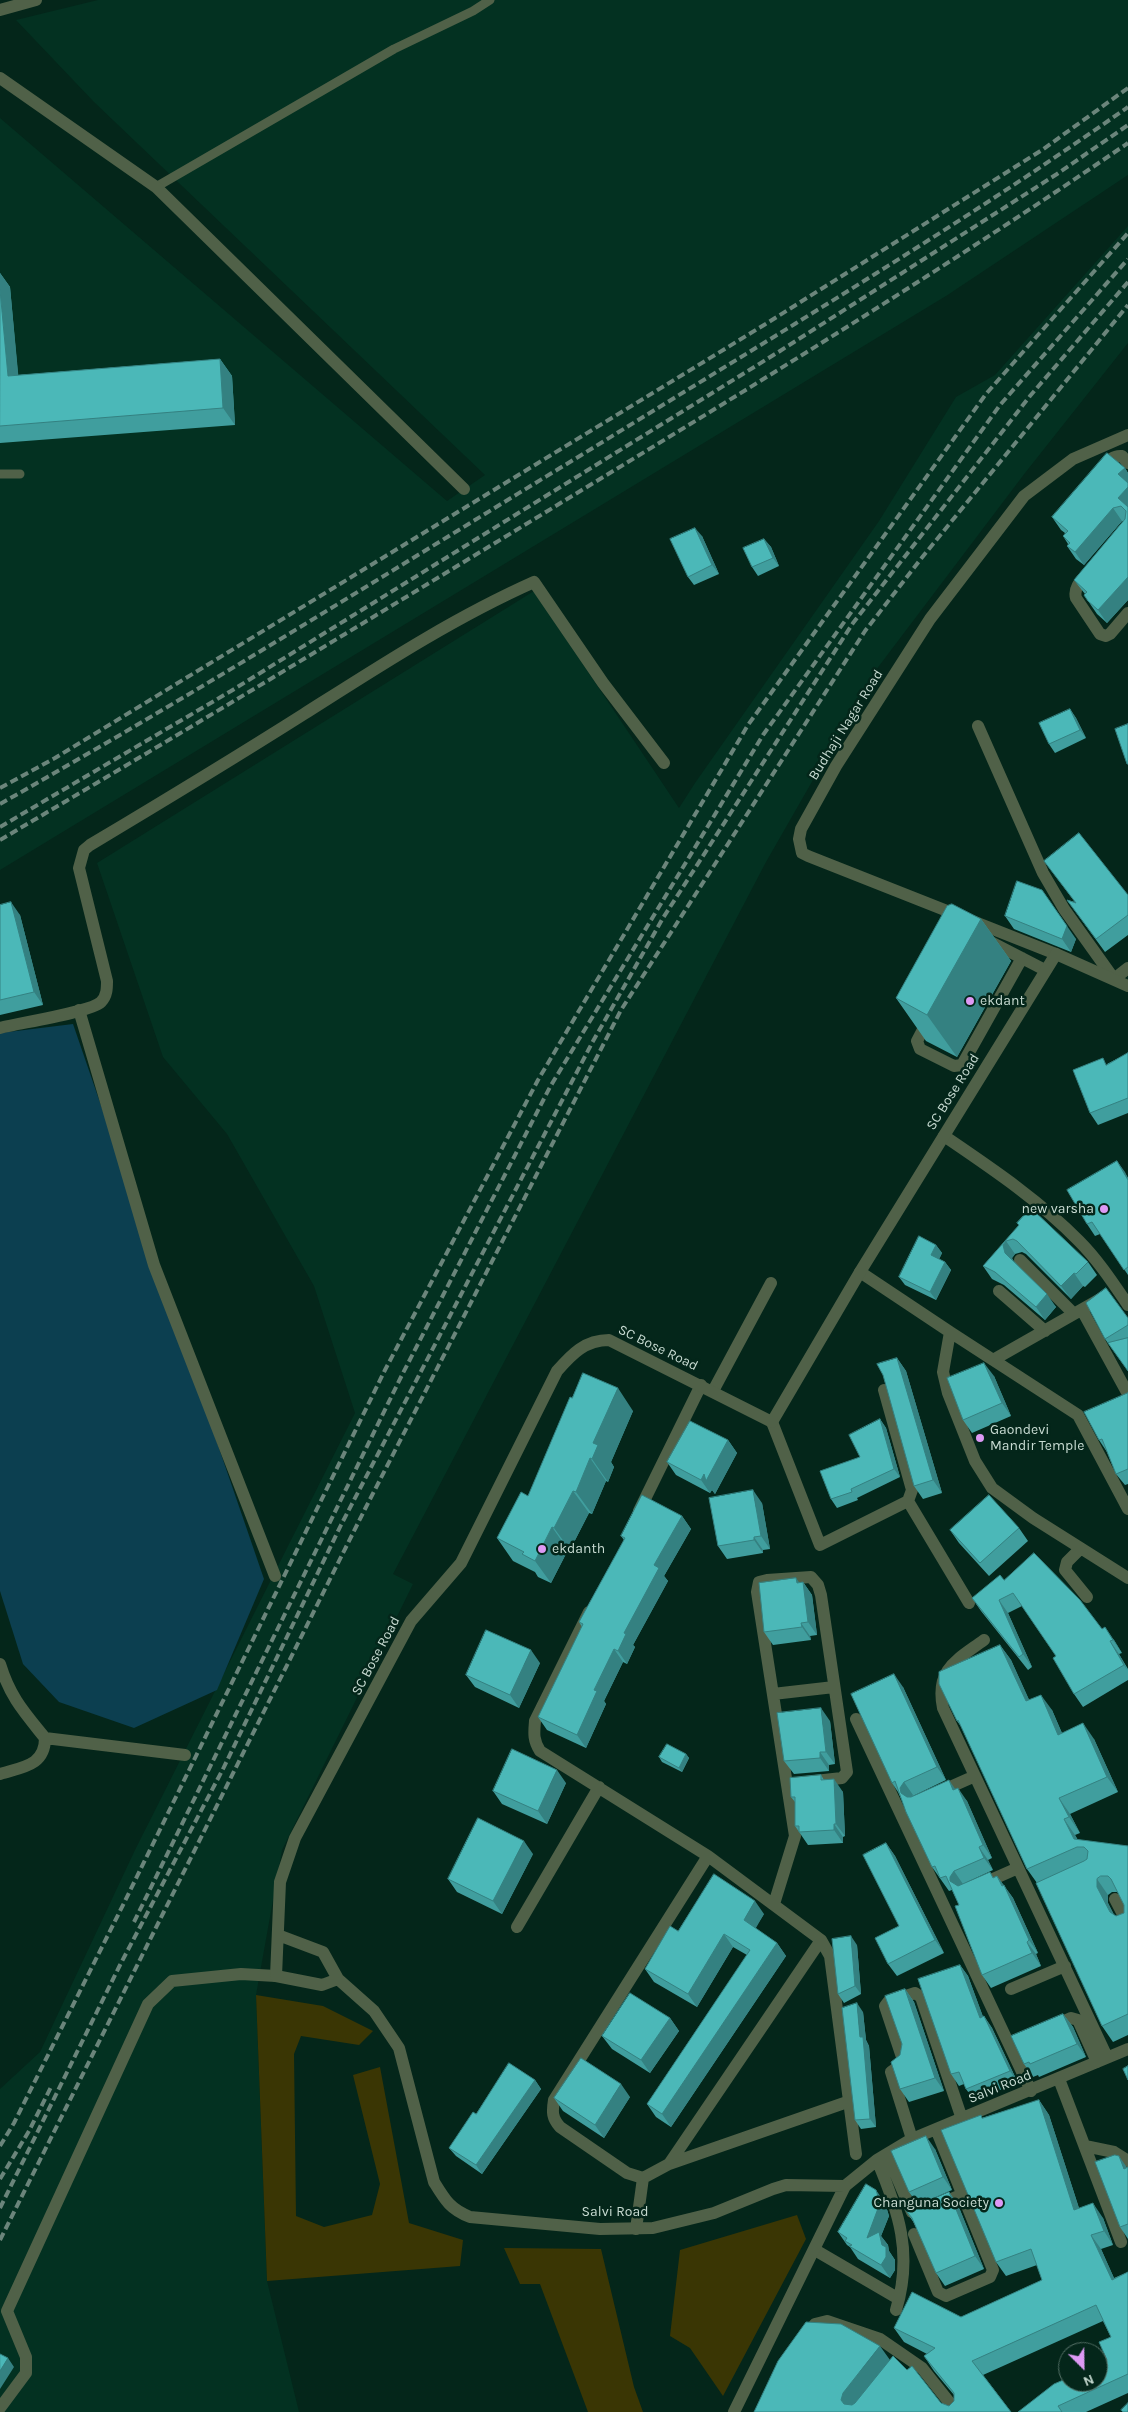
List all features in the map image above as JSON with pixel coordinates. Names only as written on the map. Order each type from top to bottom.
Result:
[{"type":"street","points":[[0,10],[36,0]]},
{"type":"street","points":[[0,78],[156,187],[464,489]]},
{"type":"street","name":"Budhaji Nagar Road","points":[[1056,954],[808,856],[799,848],[799,839],[801,829],[836,766],[930,619],[1024,496],[1073,459],[1128,435]]},
{"type":"street","points":[[1092,480],[1111,458],[1122,456],[1128,463]]},
{"type":"street","points":[[1096,563],[1077,585],[1074,592],[1076,598],[1103,636],[1110,634],[1128,613]]},
{"type":"street","points":[[0,1028],[101,1004],[106,995],[107,981],[79,868],[84,850],[388,661],[534,582],[603,683],[664,763]]},
{"type":"street","points":[[978,726],[1043,872],[1064,909],[1114,979]]},
{"type":"street","points":[[972,942],[984,938],[1045,970]]},
{"type":"street","points":[[1056,954],[1128,986]]},
{"type":"street","name":"SC Bose Road","points":[[276,1976],[280,1882],[295,1838],[411,1621],[461,1563],[557,1371],[584,1346],[596,1340],[609,1340],[772,1422],[860,1272],[1056,954]]},
{"type":"street","points":[[935,1008],[917,1041],[917,1045],[924,1052],[958,1067],[964,1062],[1022,958]]},
{"type":"street","points":[[1114,979],[1128,968]]},
{"type":"street","points":[[79,1010],[154,1265],[275,1576]]},
{"type":"street","points":[[944,1136],[1018,1187],[1061,1223],[1081,1242],[1128,1305]]},
{"type":"street","points":[[1020,1260],[1078,1312],[1125,1396]]},
{"type":"street","points":[[860,1272],[993,1360],[1082,1414],[1128,1509]]},
{"type":"street","points":[[635,1519],[707,1388],[770,1283]]},
{"type":"street","points":[[993,1360],[1118,1290]]},
{"type":"street","points":[[999,1291],[1045,1331]]},
{"type":"street","points":[[950,1332],[943,1372],[959,1424],[975,1461],[992,1488],[1080,1549],[1128,1578]]},
{"type":"street","points":[[772,1422],[820,1545],[908,1501],[912,1490],[884,1390]]},
{"type":"street","points":[[908,1501],[969,1603]]},
{"type":"street","points":[[1080,1549],[1067,1562],[1065,1570],[1087,1597]]},
{"type":"street","points":[[774,1904],[795,1836],[757,1592],[760,1582],[767,1580],[811,1577],[818,1585],[846,1776],[788,1784]]},
{"type":"street","points":[[596,1598],[535,1721],[533,1736],[540,1751],[708,1856],[821,1940],[830,1956],[856,2154]]},
{"type":"street","points":[[984,1640],[949,1666],[942,1684],[941,1697],[943,1708],[1018,1868],[1036,1895],[1102,2060]]},
{"type":"street","points":[[0,1664],[6,1684],[20,1708],[46,1738],[185,1755]]},
{"type":"street","points":[[773,1694],[834,1687]]},
{"type":"street","points":[[856,1719],[1013,2043],[1031,2091]]},
{"type":"street","points":[[0,1774],[31,1764],[40,1758],[45,1749],[46,1738]]},
{"type":"street","points":[[925,1798],[975,1776]]},
{"type":"street","points":[[517,1927],[599,1787]]},
{"type":"street","points":[[708,1856],[554,2100],[552,2112],[555,2121],[560,2127],[626,2173],[643,2178],[669,2164],[850,2101]]},
{"type":"street","points":[[976,1887],[1018,1868]]},
{"type":"street","points":[[1115,1899],[1128,1924]]},
{"type":"street","points":[[0,2408],[26,2373],[26,2357],[6,2311],[148,2004],[172,1981],[241,1974],[276,1976],[322,1985],[338,1980],[323,1952],[278,1935]]},
{"type":"street","points":[[669,2164],[821,1940]]},
{"type":"street","points":[[1011,1989],[1065,1966]]},
{"type":"street","name":"Salvi Road","points":[[338,1980],[374,2011],[400,2048],[434,2182],[445,2201],[456,2211],[470,2217],[600,2230],[653,2228],[714,2213],[773,2188],[786,2185],[845,2186],[882,2157],[912,2139],[1031,2091],[1128,2048]]},
{"type":"street","points":[[912,2139],[891,2072],[901,2065],[903,2060],[885,2006],[886,2003],[915,1993],[921,1997],[962,2119]]},
{"type":"street","points":[[1035,2034],[1074,2018],[1079,2022],[1102,2060]]},
{"type":"street","points":[[1059,2079],[1121,2242]]},
{"type":"street","points":[[914,2234],[938,2292],[946,2296],[990,2277],[993,2270],[936,2129]]},
{"type":"street","points":[[1085,2146],[1114,2152],[1128,2161]]},
{"type":"street","points":[[882,2157],[912,2212],[917,2214],[963,2194]]},
{"type":"street","points":[[815,2250],[897,2305],[904,2275],[903,2243],[896,2206],[882,2157]]},
{"type":"street","points":[[636,2228],[643,2178]]},
{"type":"street","points":[[734,2412],[845,2186]]},
{"type":"street","points":[[799,2347],[815,2324],[827,2321],[880,2339],[901,2359],[922,2368],[957,2412]]},
{"type":"lane","points":[[156,187],[394,49],[473,11],[490,0]]},
{"type":"lane","points":[[0,474],[20,474]]},
{"type":"shaded area","points":[[98,0],[1128,0],[1128,175],[946,296],[0,870],[0,118],[447,501],[485,475],[94,102],[16,20]]},
{"type":"shaded area","points":[[1128,226],[1128,343],[1025,473],[876,670],[766,862],[393,1574],[413,1584],[282,1850],[256,1995],[267,2281],[299,2412],[0,2412],[0,2089],[40,2052],[135,1850],[355,1413],[314,1286],[227,1134],[163,1057],[97,863],[534,591],[679,808],[879,521],[956,397],[995,375]]},
{"type":"shaded area","points":[[256,1995],[323,2006],[373,2031],[359,2045],[301,2036],[294,2054],[296,2216],[324,2227],[372,2215],[380,2184],[353,2075],[380,2067],[409,2223],[463,2240],[460,2266],[267,2281]]},
{"type":"shaded area","points":[[797,2215],[806,2239],[723,2396],[690,2348],[670,2336],[680,2250]]},
{"type":"shaded area","points":[[504,2248],[601,2249],[634,2387],[643,2412],[588,2412],[540,2284],[520,2284]]},
{"type":"water","points":[[73,1024],[264,1579],[217,1690],[134,1728],[59,1702],[23,1664],[0,1591],[0,1033]]},
{"type":"building","points":[[0,290],[8,376],[220,359],[223,408],[0,426]]},
{"type":"building","points":[[1107,453],[1125,468],[1118,474],[1128,483],[1128,487],[1118,498],[1128,507],[1128,577],[1098,610],[1084,595],[1087,592],[1074,580],[1125,519],[1126,511],[1121,506],[1113,508],[1075,552],[1067,546],[1070,543],[1063,536],[1068,531],[1052,517]]},
{"type":"building","points":[[695,528],[712,565],[688,577],[670,539]]},
{"type":"building","points":[[764,539],[773,558],[752,567],[743,548]]},
{"type":"building","points":[[1070,709],[1080,730],[1049,744],[1039,723]]},
{"type":"building","points":[[1128,724],[1128,764],[1127,764],[1115,729]]},
{"type":"building","points":[[1079,833],[1128,895],[1128,915],[1096,939],[1067,900],[1076,903],[1044,861]]},
{"type":"building","points":[[1017,881],[1042,890],[1067,926],[1062,939],[1005,916]]},
{"type":"building","points":[[11,902],[34,992],[0,1000],[0,905]]},
{"type":"building","points":[[952,904],[981,919],[927,1015],[896,998],[947,906]]},
{"type":"building","points":[[1128,1053],[1128,1098],[1090,1113],[1073,1070],[1103,1058],[1106,1065]]},
{"type":"building","points":[[1117,1161],[1128,1180],[1128,1267],[1124,1270],[1092,1222],[1087,1224],[1067,1190]]},
{"type":"building","points":[[1031,1208],[1088,1262],[1061,1286],[1017,1241],[1013,1239],[1006,1241],[1003,1245],[1005,1253],[1047,1294],[1036,1307],[995,1272],[983,1266],[1019,1225],[1017,1223]]},
{"type":"building","points":[[919,1236],[936,1245],[931,1255],[945,1262],[930,1292],[899,1277]]},
{"type":"building","points":[[1106,1288],[1128,1318],[1128,1325],[1105,1339],[1086,1303]]},
{"type":"building","points":[[1128,1338],[1128,1371],[1108,1343]]},
{"type":"building","points":[[897,1358],[933,1480],[914,1486],[883,1375],[877,1364]]},
{"type":"building","points":[[984,1363],[1002,1403],[963,1420],[947,1378]]},
{"type":"building","points":[[583,1373],[618,1388],[593,1443],[598,1445],[592,1459],[590,1458],[576,1492],[573,1491],[535,1561],[522,1554],[524,1552],[497,1538],[521,1492],[528,1496],[570,1397],[572,1398]]},
{"type":"building","points":[[1128,1393],[1128,1469],[1116,1474],[1102,1439],[1099,1440],[1084,1412]]},
{"type":"building","points":[[880,1419],[894,1469],[851,1489],[852,1492],[831,1499],[820,1471],[860,1457],[849,1435]]},
{"type":"building","points":[[690,1421],[728,1440],[706,1481],[704,1474],[701,1480],[667,1462]]},
{"type":"building","points":[[753,1490],[761,1536],[754,1537],[754,1540],[718,1546],[709,1498]]},
{"type":"building","points":[[642,1495],[682,1516],[654,1565],[659,1568],[624,1633],[626,1634],[618,1651],[614,1649],[594,1690],[597,1691],[577,1735],[538,1717],[583,1624],[579,1622],[625,1538],[621,1536]]},
{"type":"building","points":[[989,1495],[1019,1528],[980,1563],[950,1530]]},
{"type":"building","points":[[1034,1553],[1080,1600],[1102,1629],[1105,1627],[1113,1640],[1110,1641],[1124,1665],[1074,1694],[1053,1658],[1056,1656],[1013,1593],[999,1600],[1023,1654],[1019,1657],[972,1598],[1000,1575],[1004,1580]]},
{"type":"building","points":[[796,1578],[797,1583],[803,1582],[808,1622],[801,1623],[802,1627],[764,1632],[759,1583]]},
{"type":"building","points":[[486,1630],[531,1650],[510,1695],[466,1675]]},
{"type":"building","points":[[1000,1645],[1026,1701],[1041,1695],[1058,1735],[1083,1723],[1107,1777],[1059,1798],[1069,1817],[1064,1819],[1074,1839],[1128,1846],[1128,2014],[1102,2026],[1036,1883],[1084,1861],[1087,1859],[1088,1851],[1084,1847],[1077,1847],[1027,1869],[958,1720],[939,1684],[939,1672]],"holes":[[[1101,1876],[1108,1876],[1124,1905],[1124,1913],[1116,1916],[1110,1912],[1097,1887],[1097,1879]]]},
{"type":"building","points":[[894,1674],[937,1767],[904,1782],[900,1788],[901,1793],[911,1797],[949,1780],[953,1790],[958,1788],[983,1845],[979,1847],[984,1858],[954,1871],[950,1881],[958,1886],[990,1872],[993,1878],[997,1876],[1002,1886],[1004,1885],[1029,1940],[1027,1942],[1032,1953],[982,1975],[955,1906],[959,1905],[946,1876],[940,1878],[935,1866],[932,1867],[906,1812],[895,1781],[892,1783],[851,1694]]},
{"type":"building","points":[[821,1708],[826,1752],[820,1752],[820,1758],[784,1761],[777,1713]]},
{"type":"building","points":[[667,1744],[686,1754],[679,1768],[659,1757]]},
{"type":"building","points":[[512,1749],[557,1770],[538,1811],[493,1791]]},
{"type":"building","points":[[821,1775],[821,1780],[834,1779],[836,1824],[834,1824],[834,1830],[799,1832],[799,1826],[795,1826],[795,1797],[791,1797],[790,1778]]},
{"type":"building","points":[[478,1818],[524,1841],[493,1901],[448,1879]]},
{"type":"building","points":[[886,1843],[935,1940],[888,1964],[875,1938],[899,1926],[863,1855]]},
{"type":"building","points":[[714,1874],[755,1901],[744,1920],[777,1943],[662,2114],[647,2104],[750,1950],[724,1934],[688,1994],[645,1969],[670,1926],[678,1931]]},
{"type":"building","points":[[851,1936],[855,1986],[838,1994],[832,1939]]},
{"type":"building","points":[[960,1965],[980,2018],[984,2016],[1010,2071],[966,2089],[959,2072],[951,2074],[918,1979]]},
{"type":"building","points":[[905,1989],[935,2078],[900,2089],[891,2062],[900,2055],[902,2044],[885,1996]]},
{"type":"building","points":[[630,1993],[670,2018],[641,2060],[602,2036]]},
{"type":"building","points":[[857,2003],[860,2037],[863,2037],[870,2119],[855,2120],[842,2008]]},
{"type":"building","points":[[1063,2014],[1077,2044],[1030,2064],[1029,2062],[1024,2064],[1011,2036]]},
{"type":"building","points":[[581,2058],[621,2084],[595,2125],[554,2098]]},
{"type":"building","points":[[509,2063],[535,2080],[476,2165],[449,2148],[473,2112],[476,2114]]},
{"type":"building","points":[[1128,2066],[1128,2080],[1123,2069]]},
{"type":"building","points":[[1039,2100],[1074,2210],[1093,2203],[1104,2231],[1091,2235],[1112,2280],[1128,2272],[1128,2374],[1108,2383],[1108,2342],[1099,2342],[1111,2337],[1096,2305],[972,2361],[1011,2412],[754,2412],[778,2361],[806,2322],[841,2324],[880,2346],[843,2393],[841,2400],[844,2404],[852,2405],[855,2403],[893,2356],[907,2370],[912,2366],[941,2403],[949,2406],[954,2401],[954,2393],[924,2356],[935,2348],[894,2328],[912,2292],[961,2317],[1042,2280],[1031,2249],[996,2262],[941,2130],[981,2115],[982,2118]]},
{"type":"building","points":[[926,2136],[943,2177],[909,2192],[891,2151]]},
{"type":"building","points":[[1115,2155],[1119,2156],[1124,2169],[1128,2167],[1128,2224],[1120,2227],[1095,2162]]},
{"type":"building","points":[[866,2184],[876,2190],[880,2203],[867,2238],[879,2232],[882,2245],[886,2247],[886,2257],[881,2265],[849,2246],[852,2245],[845,2241],[847,2238],[838,2232]]},
{"type":"building","points":[[949,2192],[975,2256],[936,2273],[912,2218],[904,2208],[913,2212],[912,2208]]},
{"type":"building","points":[[0,2354],[8,2358],[0,2371]]},
{"type":"building","points":[[1058,2382],[1058,2392],[1089,2392],[1058,2406],[1062,2412],[1018,2412]]},
{"type":"building","points":[[1128,2403],[1128,2412],[1123,2412],[1121,2410]]},
{"type":"railway","points":[[0,788],[55,758],[764,325],[1042,150],[1128,88]]},
{"type":"railway","points":[[0,804],[220,676],[789,327],[994,198],[1128,107]]},
{"type":"railway","points":[[0,827],[231,691],[780,351],[1057,174],[1128,125]]},
{"type":"railway","points":[[0,840],[300,661],[733,398],[932,273],[1128,143]]},
{"type":"railway","points":[[0,2146],[14,2123],[124,1903],[385,1370],[538,1080],[748,725],[986,394],[1128,233]]},
{"type":"railway","points":[[134,1922],[401,1377],[550,1087],[763,735],[1000,405],[1128,259]]},
{"type":"railway","points":[[0,2208],[120,1965],[223,1769],[341,1525],[592,1043],[663,918],[853,623],[1030,396],[1128,282]]},
{"type":"railway","points":[[0,2240],[365,1509],[621,1010],[865,631],[920,560],[1128,305]]},
{"type":"railway","points":[[0,2179],[29,2131],[52,2085]]},
{"type":"place","name":"ekdant","points":[[970,1001]]},
{"type":"place","name":"new varsha","points":[[1104,1209]]},
{"type":"place","name":"Gaondevi Mandir Temple","points":[[980,1438]]},
{"type":"place","name":"ekdanth","points":[[542,1549]]},
{"type":"place","name":"Changuna Society","points":[[999,2203]]}]
